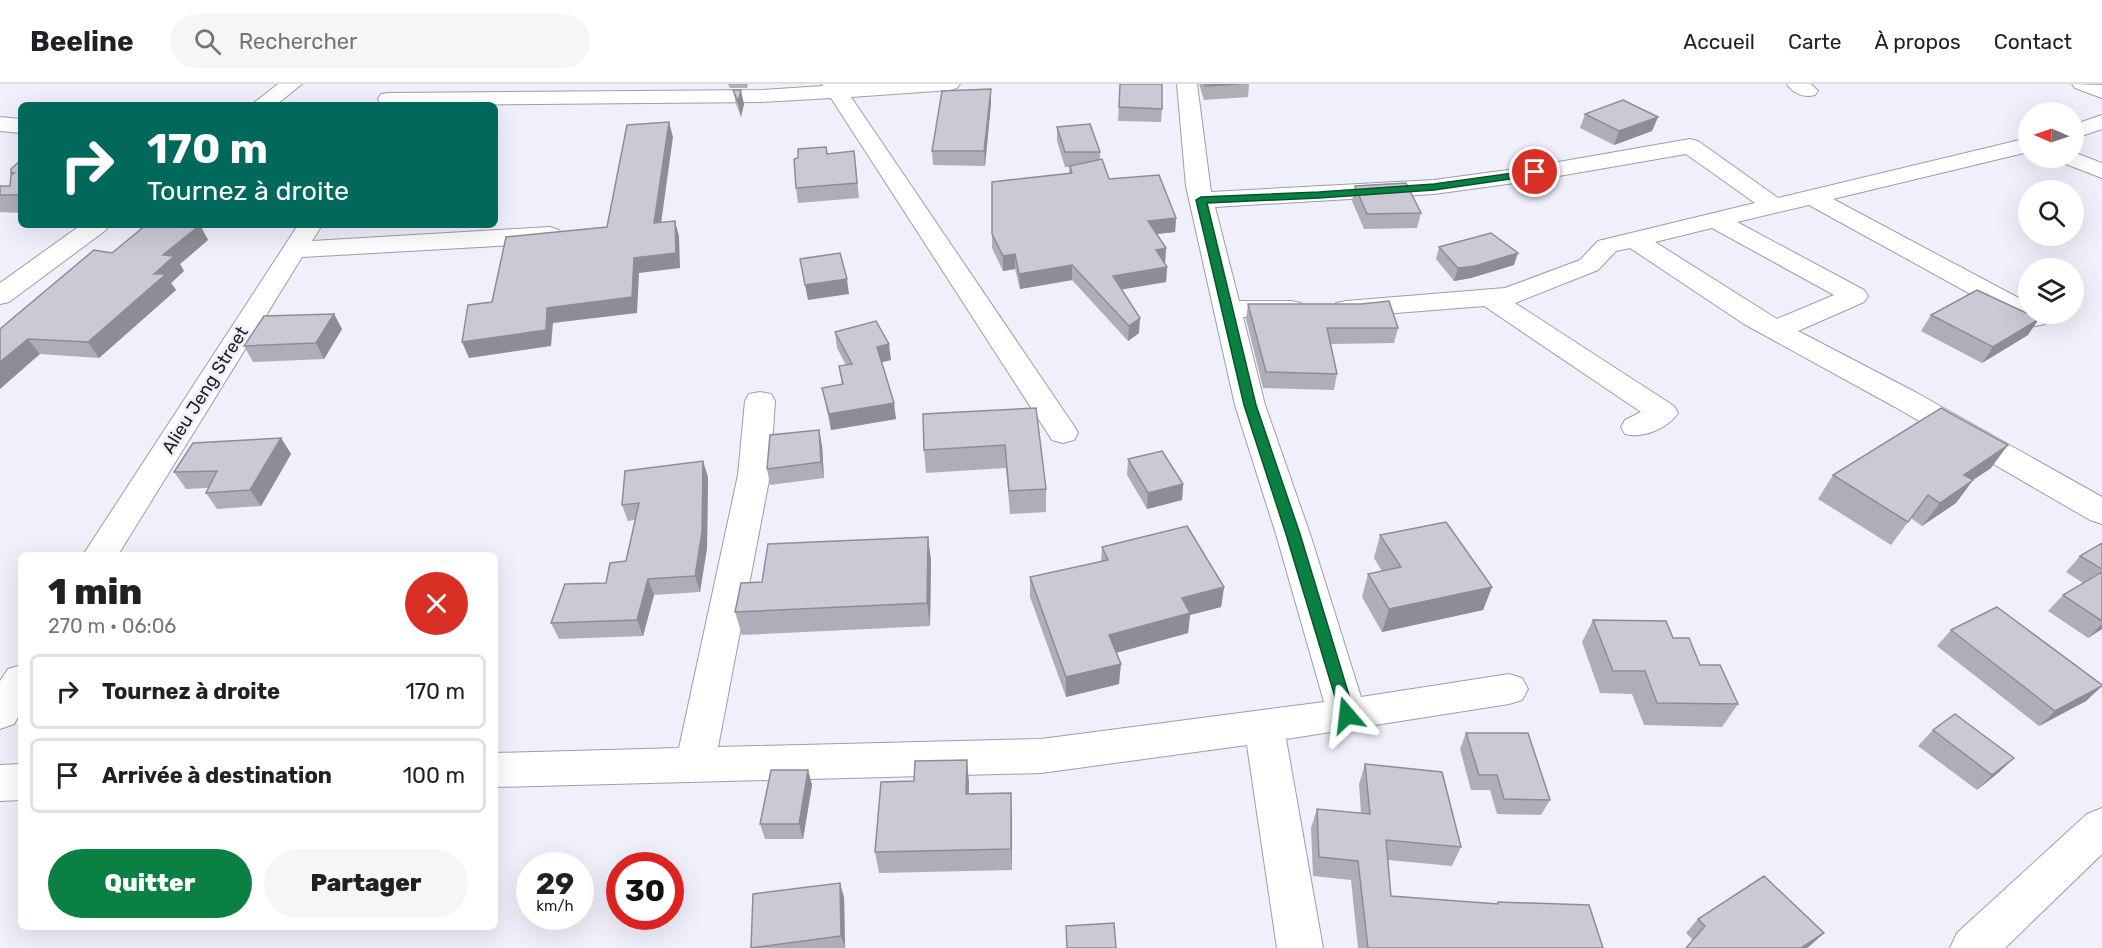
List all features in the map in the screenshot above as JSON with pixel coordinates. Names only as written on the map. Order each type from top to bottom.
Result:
[{"type":"street","points":[[266,102],[292,84]]},
{"type":"street","points":[[390,96],[762,96],[834,88],[950,84]]},
{"type":"street","points":[[1187,84],[1201,200],[1250,405],[1293,534],[1347,715]]},
{"type":"street","points":[[2082,84],[2102,92]]},
{"type":"street","points":[[834,88],[1063,433]]},
{"type":"street","points":[[2084,128],[2102,122]]},
{"type":"street","points":[[0,124],[18,126]]},
{"type":"street","points":[[1201,200],[1434,187],[1556,170],[1690,146],[1776,207]]},
{"type":"street","points":[[1227,309],[1357,309],[1509,296],[1589,265],[1607,246],[2018,148]]},
{"type":"street","points":[[2084,163],[2102,171]]},
{"type":"street","points":[[1814,198],[2018,309]]},
{"type":"street","points":[[1717,221],[1855,296],[1776,330]]},
{"type":"street","points":[[0,296],[93,228]]},
{"type":"street","name":"Alieu Jeng Street","points":[[102,552],[308,228]]},
{"type":"street","points":[[294,250],[556,235]]},
{"type":"street","points":[[1635,240],[1754,318],[1906,400],[2102,512]]},
{"type":"street","points":[[1490,298],[1663,413],[1636,427]]},
{"type":"street","points":[[695,765],[754,475],[760,401]]},
{"type":"street","points":[[0,712],[18,685]]},
{"type":"street","points":[[498,770],[1041,756],[1347,715],[1509,689]]},
{"type":"street","points":[[1264,726],[1300,948]]},
{"type":"street","points":[[0,783],[18,782]]},
{"type":"street","points":[[1973,948],[2102,827]]},
{"type":"building","points":[[1120,84],[1162,84],[1162,109],[1119,107]]},
{"type":"building","points":[[1205,84],[1239,84],[1205,86]]},
{"type":"building","points":[[991,89],[984,151],[932,151],[942,91]]},
{"type":"building","points":[[733,90],[741,90],[738,102]]},
{"type":"building","points":[[1623,100],[1658,117],[1619,131],[1585,114]]},
{"type":"building","points":[[669,122],[654,223],[675,221],[676,253],[634,258],[632,297],[547,308],[546,330],[462,342],[468,305],[492,302],[506,237],[607,227],[627,125]]},
{"type":"building","points":[[1090,124],[1100,152],[1065,152],[1057,127]]},
{"type":"building","points":[[826,147],[827,154],[854,151],[857,183],[796,188],[794,159],[798,158],[798,149]]},
{"type":"building","points":[[1102,159],[1109,179],[1159,175],[1176,218],[1148,221],[1166,248],[1156,250],[1167,267],[1113,276],[1140,318],[1129,326],[1072,265],[1019,274],[1015,254],[1003,256],[992,234],[992,182],[1072,173],[1070,166]]},
{"type":"building","points":[[18,163],[18,195],[0,195],[0,186],[10,186],[11,175],[14,173],[11,173],[11,169]]},
{"type":"building","points":[[1406,183],[1421,213],[1367,214],[1355,186]]},
{"type":"building","points":[[142,228],[196,228],[163,255],[174,256],[154,274],[166,274],[88,342],[28,339],[0,362],[0,329],[94,250],[112,253]]},
{"type":"building","points":[[1491,233],[1518,253],[1475,266],[1458,268],[1439,247]]},
{"type":"building","points":[[840,253],[847,279],[805,285],[800,259]]},
{"type":"building","points":[[1977,290],[2018,309],[2018,324],[2031,324],[1993,347],[1931,315]]},
{"type":"building","points":[[1389,301],[1398,328],[1327,328],[1337,374],[1266,372],[1248,304],[1361,304]]},
{"type":"building","points":[[334,314],[316,343],[244,346],[264,316]]},
{"type":"building","points":[[876,321],[889,344],[877,347],[894,403],[829,414],[822,388],[843,384],[839,366],[852,364],[835,332]]},
{"type":"building","points":[[1036,408],[1046,489],[1009,491],[1005,445],[924,450],[923,414]]},
{"type":"building","points":[[1941,408],[2008,445],[1964,475],[1973,480],[1940,503],[1928,495],[1908,522],[1833,475]]},
{"type":"building","points":[[819,430],[821,462],[767,469],[770,435]]},
{"type":"building","points":[[281,438],[250,490],[206,493],[217,471],[174,472],[193,443]]},
{"type":"building","points":[[1162,451],[1183,484],[1148,493],[1128,459]]},
{"type":"building","points":[[703,461],[702,532],[695,576],[648,579],[637,620],[551,623],[565,584],[606,583],[610,563],[626,561],[639,503],[622,505],[625,471]]},
{"type":"building","points":[[1446,522],[1492,587],[1389,609],[1368,574],[1401,567],[1380,535]]},
{"type":"building","points":[[1187,526],[1224,587],[1182,598],[1190,613],[1109,635],[1121,664],[1066,677],[1030,577],[1108,560],[1102,547]]},
{"type":"building","points":[[928,537],[927,603],[735,612],[741,583],[762,582],[768,544]]},
{"type":"building","points":[[2102,543],[2102,569],[2080,556]]},
{"type":"building","points":[[2102,572],[2102,621],[2063,595]]},
{"type":"building","points":[[1997,607],[2102,686],[2055,711],[1951,630]]},
{"type":"building","points":[[1593,620],[1666,621],[1673,638],[1689,638],[1700,665],[1720,665],[1738,704],[1657,703],[1645,671],[1613,671]]},
{"type":"building","points":[[1955,714],[2014,758],[1992,775],[1933,730]]},
{"type":"building","points":[[1466,733],[1528,733],[1550,800],[1504,799],[1497,775],[1479,775]]},
{"type":"building","points":[[967,760],[966,794],[1011,793],[1011,849],[875,852],[881,782],[914,781],[915,761]]},
{"type":"building","points":[[1365,764],[1442,772],[1461,847],[1386,840],[1391,896],[1498,904],[1498,902],[1589,905],[1603,948],[1368,948],[1358,861],[1319,857],[1317,809],[1370,814]]},
{"type":"building","points":[[771,770],[808,770],[799,824],[760,824]]},
{"type":"building","points":[[1764,876],[1824,933],[1801,948],[1686,948],[1705,926],[1698,919]]},
{"type":"building","points":[[840,883],[841,936],[751,948],[753,894]]},
{"type":"building","points":[[1114,923],[1116,948],[1067,948],[1066,926]]},
{"type":"route","points":[[1347,715],[1293,534],[1250,405],[1201,200],[1434,187],[1535,172]]}]
